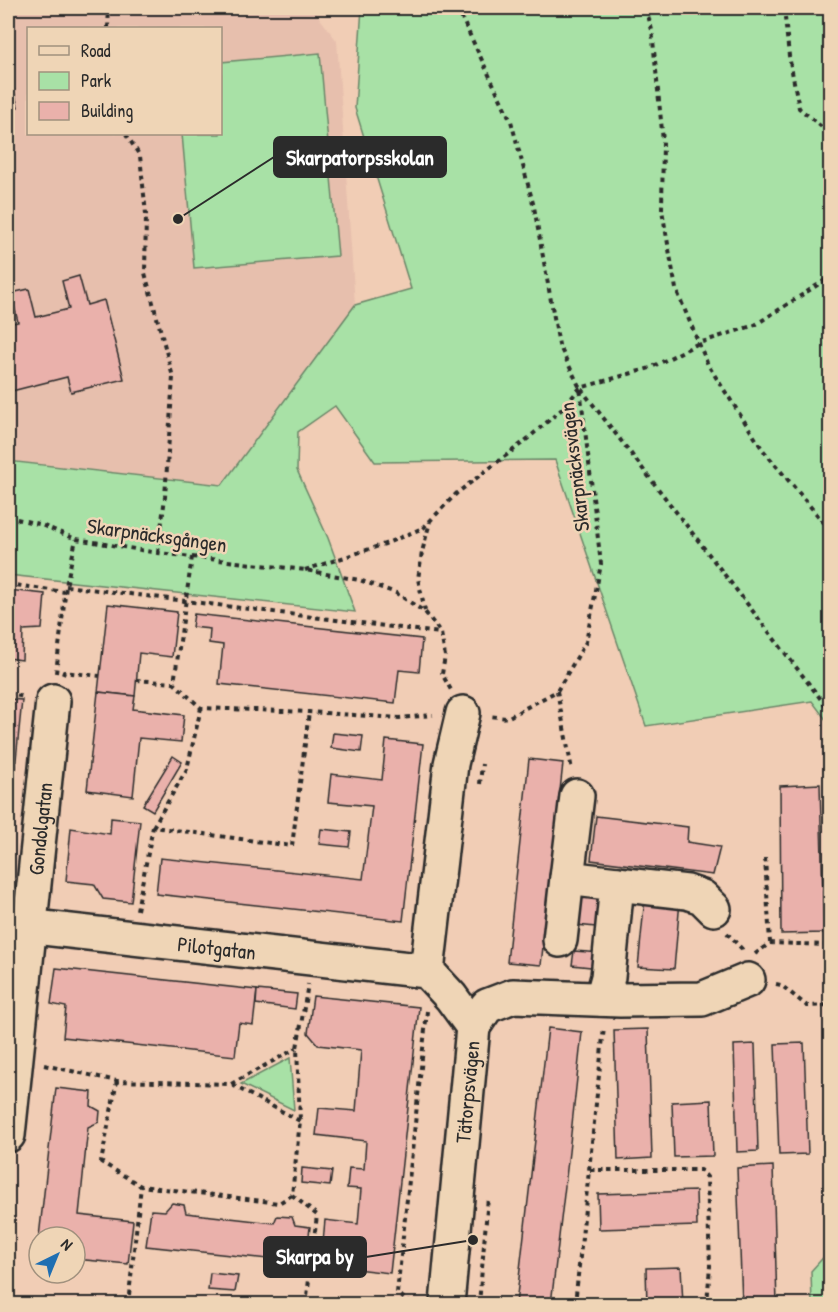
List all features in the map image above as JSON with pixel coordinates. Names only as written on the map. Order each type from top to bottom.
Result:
[{"type":"street","name":"Gondolgatan","points":[[8,1136],[16,1059],[18,926],[53,701]]},
{"type":"street","points":[[464,713],[451,764],[427,971],[451,997],[473,1027]]},
{"type":"street","points":[[560,940],[577,796]]},
{"type":"street","points":[[567,878],[687,892],[702,897],[714,909]]},
{"type":"street","points":[[602,999],[608,977],[617,884]]},
{"type":"street","name":"Pilotgatan","points":[[18,926],[427,971]]},
{"type":"street","name":"Tätorpsvägen","points":[[447,1305],[473,1027],[488,1006],[513,996],[702,999],[746,971]]},
{"type":"path","points":[[108,27],[109,8]]},
{"type":"path","name":"Skarpnäcksvägen","points":[[457,8],[511,121],[534,207],[559,345],[580,388],[601,564],[586,642],[557,691]]},
{"type":"path","points":[[646,8],[652,30],[663,141],[662,210],[676,289],[708,365],[763,450],[831,530]]},
{"type":"path","points":[[784,8],[789,56],[799,108],[831,134]]},
{"type":"path","points":[[127,135],[140,156],[146,214],[145,273],[173,377],[165,497],[158,553]]},
{"type":"path","points":[[305,570],[386,544],[423,528],[457,493],[525,441],[562,409],[580,388],[650,368],[699,343],[755,325],[831,277]]},
{"type":"path","points":[[580,388],[831,711]]},
{"type":"path","name":"Skarpnäcksgången","points":[[8,517],[39,524],[76,539],[158,553],[305,570],[359,580],[396,593],[425,612]]},
{"type":"path","points":[[430,523],[418,579],[425,612],[441,633],[444,656],[442,674],[464,713]]},
{"type":"path","points":[[53,701],[65,592],[76,539]]},
{"type":"path","points":[[174,683],[192,557]]},
{"type":"path","points":[[8,584],[65,592]]},
{"type":"path","points":[[66,586],[441,633]]},
{"type":"path","points":[[136,680],[174,683],[201,708],[399,718],[464,713],[507,718],[557,691],[577,796]]},
{"type":"path","points":[[132,938],[153,827],[187,769],[201,708]]},
{"type":"path","points":[[153,827],[292,846],[309,712]]},
{"type":"path","points":[[746,971],[770,943],[765,858]]},
{"type":"path","points":[[714,909],[724,930],[742,950],[746,971]]},
{"type":"path","points":[[770,943],[831,945]]},
{"type":"path","points":[[292,1195],[300,1121],[297,1048],[312,960]]},
{"type":"path","points":[[411,1305],[397,1293],[428,997],[427,971]]},
{"type":"path","points":[[746,971],[781,985],[807,1006],[831,1005]]},
{"type":"path","points":[[575,1305],[604,1032],[602,999]]},
{"type":"path","points":[[231,1084],[297,1048]]},
{"type":"path","points":[[16,1059],[117,1081],[231,1084],[300,1121]]},
{"type":"path","points":[[117,1081],[101,1162],[141,1186],[279,1203],[292,1195]]},
{"type":"path","points":[[590,1170],[701,1170],[707,1177],[710,1266],[707,1305]]},
{"type":"path","points":[[128,1305],[141,1186]]},
{"type":"path","points":[[292,1195],[317,1215],[306,1305]]},
{"type":"path","points":[[8,1266],[8,1278]]},
{"type":"path","points":[[8,1300],[45,1305]]},
{"type":"shaded area","points":[[8,8],[312,8],[337,41],[355,305],[222,485],[8,461]]},
{"type":"green space","points":[[362,8],[830,8],[830,725],[812,701],[646,726],[555,460],[375,462],[335,406],[298,432],[297,470],[328,538],[355,612],[8,575],[8,461],[222,485],[355,305],[411,289],[355,108]]},
{"type":"green space","points":[[320,53],[338,256],[194,268],[182,135],[222,135],[222,62]]},
{"type":"green space","points":[[290,1058],[294,1110],[241,1084]]},
{"type":"green space","points":[[830,1250],[830,1304],[812,1304],[811,1271]]},
{"type":"building","points":[[8,67],[18,107],[8,109]]},
{"type":"building","points":[[79,276],[87,305],[104,300],[124,379],[71,392],[67,377],[8,392],[8,324],[18,322],[11,293],[29,289],[36,317],[69,309],[62,281]]},
{"type":"building","points":[[8,590],[45,594],[42,629],[23,630],[22,660],[8,658]]},
{"type":"building","points":[[108,604],[177,612],[172,657],[139,653],[135,696],[98,692]]},
{"type":"building","points":[[194,614],[422,639],[419,672],[399,670],[395,703],[219,684],[223,645],[209,643],[210,629],[192,627]]},
{"type":"building","points":[[98,692],[135,696],[133,709],[184,715],[181,742],[139,738],[133,796],[87,790]]},
{"type":"building","points":[[8,699],[22,700],[8,839]]},
{"type":"building","points":[[333,733],[363,736],[361,752],[331,748]]},
{"type":"building","points":[[386,740],[423,744],[403,921],[156,894],[160,858],[363,879],[372,806],[328,802],[331,774],[382,780]]},
{"type":"building","points":[[173,756],[182,762],[153,811],[143,805]]},
{"type":"building","points":[[529,759],[563,763],[541,965],[507,962]]},
{"type":"building","points":[[820,784],[824,933],[781,934],[780,786]]},
{"type":"building","points":[[596,816],[688,827],[687,842],[720,847],[713,875],[591,860]]},
{"type":"building","points":[[111,818],[140,821],[131,902],[103,899],[94,884],[66,881],[71,828],[110,834]]},
{"type":"building","points":[[321,829],[351,832],[349,847],[319,844]]},
{"type":"building","points":[[580,896],[608,899],[605,928],[577,925]]},
{"type":"building","points":[[645,897],[680,901],[674,969],[638,967]]},
{"type":"building","points":[[574,951],[602,953],[600,968],[572,965]]},
{"type":"building","points":[[56,968],[257,990],[253,1025],[239,1023],[235,1056],[63,1037],[66,1007],[51,1004]]},
{"type":"building","points":[[257,990],[297,994],[295,1009],[256,1004]]},
{"type":"building","points":[[313,996],[419,1007],[390,1273],[321,1265],[325,1220],[358,1224],[361,1189],[347,1188],[349,1168],[364,1169],[366,1141],[316,1135],[319,1108],[356,1111],[361,1050],[318,1045],[308,1033]]},
{"type":"building","points":[[548,1028],[582,1032],[569,1152],[551,1304],[516,1304]]},
{"type":"building","points":[[648,1029],[652,1158],[618,1160],[614,1030]]},
{"type":"building","points":[[804,1043],[808,1154],[779,1155],[775,1044]]},
{"type":"building","points":[[755,1044],[758,1151],[737,1152],[734,1045]]},
{"type":"building","points":[[56,1088],[92,1092],[91,1106],[100,1111],[99,1122],[88,1127],[79,1215],[133,1221],[128,1264],[87,1260],[87,1225],[40,1225]]},
{"type":"building","points":[[711,1100],[713,1156],[674,1157],[672,1102]]},
{"type":"building","points":[[773,1166],[777,1304],[742,1304],[737,1168]]},
{"type":"building","points":[[302,1168],[332,1171],[330,1186],[301,1183]]},
{"type":"building","points":[[696,1191],[697,1226],[599,1229],[598,1194]]},
{"type":"building","points":[[172,1203],[184,1205],[186,1213],[274,1223],[277,1216],[292,1217],[295,1225],[310,1227],[306,1263],[146,1246],[151,1210],[165,1211]]},
{"type":"building","points":[[681,1267],[683,1304],[647,1304],[646,1268]]},
{"type":"building","points":[[210,1273],[238,1276],[235,1292],[208,1290]]},
{"type":"place","name":"Skarpatorpsskolan","points":[[178,219]]},
{"type":"place","name":"Skarpa by","points":[[473,1240]]}]
